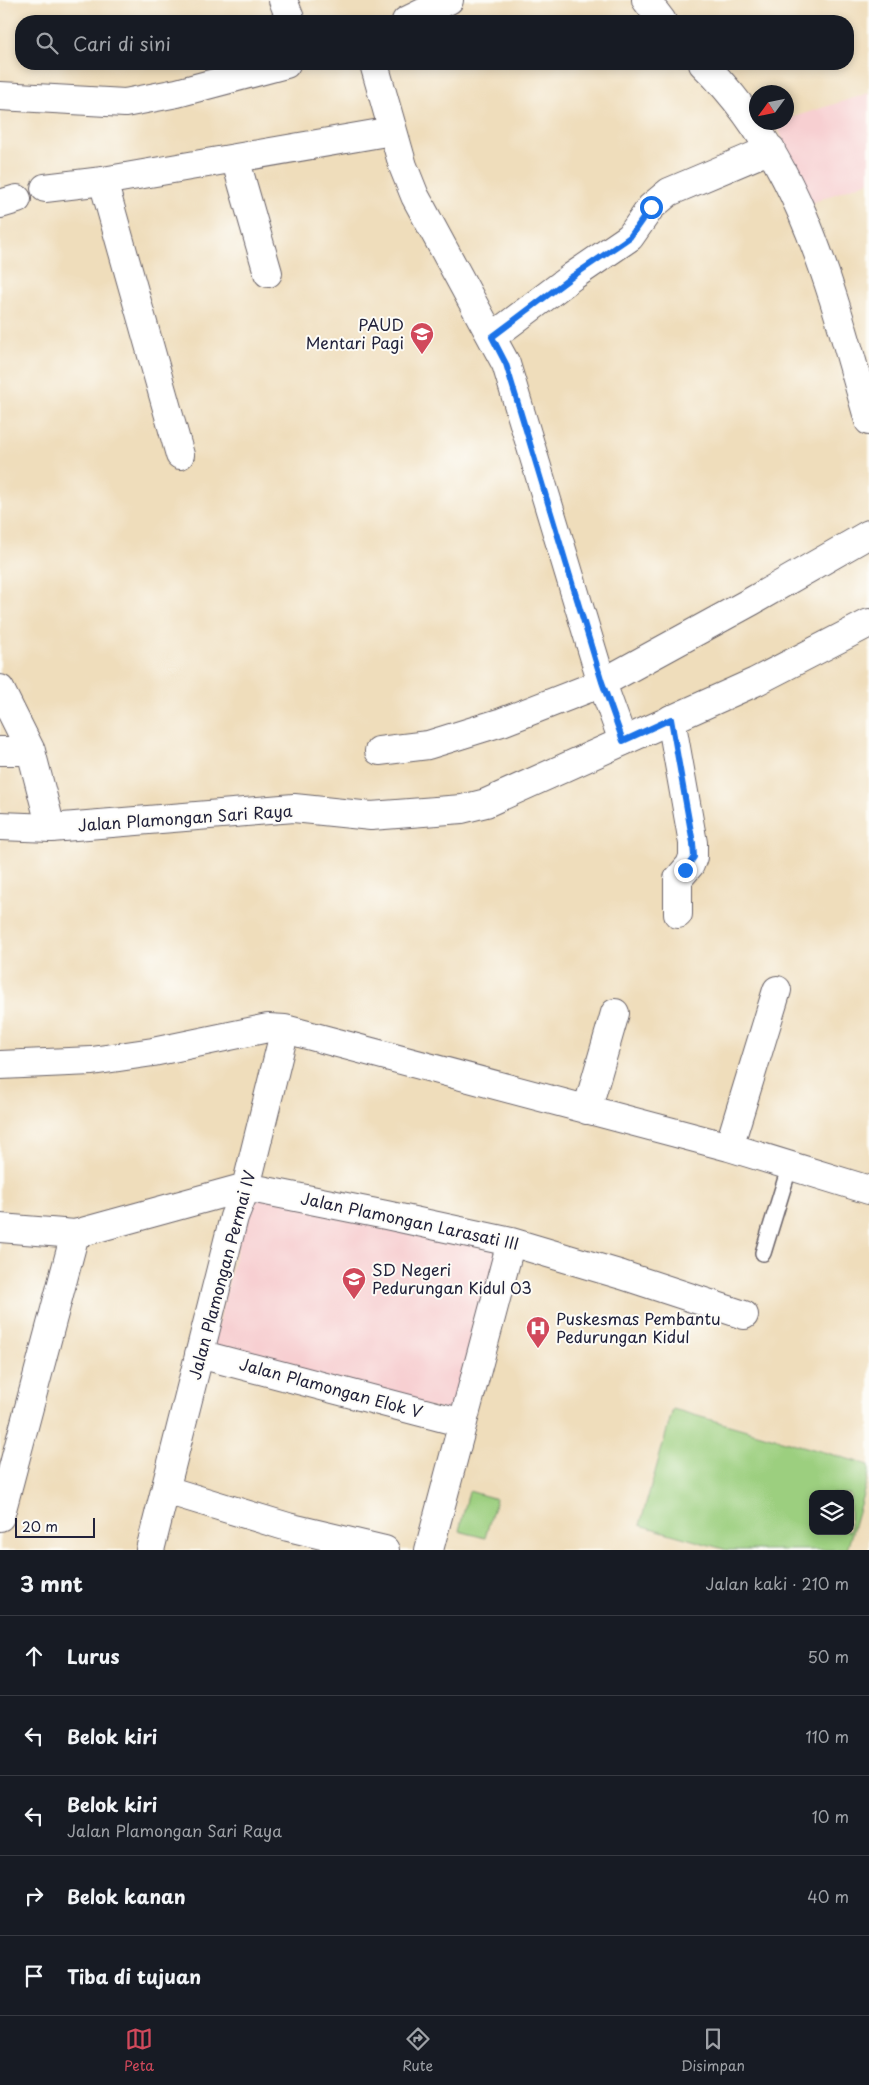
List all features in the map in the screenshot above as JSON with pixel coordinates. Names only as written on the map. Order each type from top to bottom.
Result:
[{"type":"street","points":[[284,0],[289,15]]},
{"type":"street","points":[[418,15],[449,0]]},
{"type":"street","points":[[646,0],[657,15]]},
{"type":"street","points":[[0,96],[125,103],[176,93],[263,70]]},
{"type":"street","points":[[376,70],[392,131],[415,196],[506,364],[602,682],[623,741]]},
{"type":"street","points":[[709,70],[739,103],[771,149],[784,172],[811,233],[869,421]]},
{"type":"street","points":[[45,188],[102,182],[392,131]]},
{"type":"street","points":[[492,337],[573,276],[630,237],[651,207],[669,192],[771,149]]},
{"type":"street","points":[[235,158],[268,273]]},
{"type":"street","points":[[102,182],[180,455]]},
{"type":"street","points":[[379,751],[428,745],[502,722],[602,682],[752,601],[869,534]]},
{"type":"street","name":"Jalan Plamongan Sari Raya","points":[[0,826],[51,828],[294,808],[371,816],[462,809],[486,803],[755,682],[869,623]]},
{"type":"street","points":[[0,689],[31,751],[51,828]]},
{"type":"street","points":[[671,719],[694,857],[678,879],[678,914]]},
{"type":"street","points":[[0,751],[31,751]]},
{"type":"street","points":[[730,1147],[777,990]]},
{"type":"street","points":[[587,1110],[615,1013]]},
{"type":"street","points":[[0,1065],[92,1061],[153,1052],[268,1028],[285,1029],[730,1147],[869,1190]]},
{"type":"street","name":"Jalan Plamongan Permai IV","points":[[150,1550],[234,1217],[246,1187],[285,1029]]},
{"type":"street","points":[[0,1228],[75,1234],[246,1187]]},
{"type":"street","name":"Jalan Plamongan Larasati III","points":[[246,1187],[386,1214],[512,1242],[622,1274],[744,1315]]},
{"type":"street","points":[[0,1517],[75,1234]]},
{"type":"street","points":[[429,1550],[512,1242]]},
{"type":"street","name":"Jalan Plamongan Elok V","points":[[199,1354],[463,1423]]},
{"type":"street","points":[[166,1490],[286,1538],[386,1550]]},
{"type":"lane","points":[[763,1253],[790,1165]]},
{"type":"shaded area","points":[[869,93],[869,181],[809,204],[779,130],[794,130],[794,117]]},
{"type":"shaded area","name":"SD Negeri Pedurungan Kidul 03","points":[[251,1193],[500,1250],[452,1413],[211,1351]]},
{"type":"green space","points":[[673,1409],[869,1465],[869,1473],[854,1526],[854,1490],[809,1490],[809,1535],[851,1535],[847,1550],[727,1550],[640,1525]]},
{"type":"green space","points":[[469,1491],[496,1499],[485,1538],[459,1531]]},
{"type":"place","name":"PAUD Mentari Pagi","points":[[422,355]]},
{"type":"place","name":"SD Negeri Pedurungan Kidul 03","points":[[354,1300]]},
{"type":"place","name":"Puskesmas Pembantu Pedurungan Kidul","points":[[538,1349]]},
{"type":"route","points":[[651,207],[630,237],[573,276],[492,337],[506,364],[602,682],[623,741],[671,719],[693,843],[694,857],[685,870]]}]
